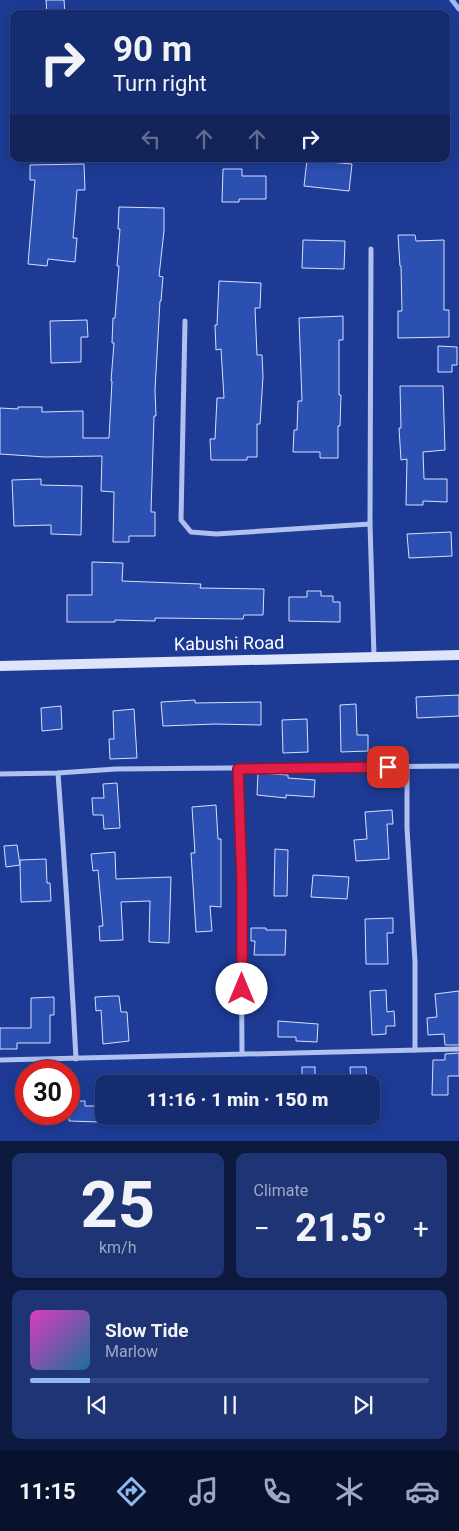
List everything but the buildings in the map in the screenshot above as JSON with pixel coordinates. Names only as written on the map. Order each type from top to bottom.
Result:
[{"type":"main road","name":"Kabushi Road","points":[[0,666],[459,655]]},
{"type":"street","points":[[371,249],[370,524],[374,656]]},
{"type":"street","points":[[185,321],[181,520],[191,532],[216,534],[370,524]]},
{"type":"street","points":[[0,774],[116,769],[459,766]]},
{"type":"street","points":[[407,767],[406,828],[415,962],[414,1050]]},
{"type":"street","points":[[238,769],[242,885],[242,1054]]},
{"type":"street","points":[[58,773],[76,1059]]},
{"type":"street","points":[[0,1060],[459,1050]]},
{"type":"waterway","points":[[452,0],[459,9]]},
{"type":"route","points":[[242,989],[242,885],[238,769],[388,767]]}]
